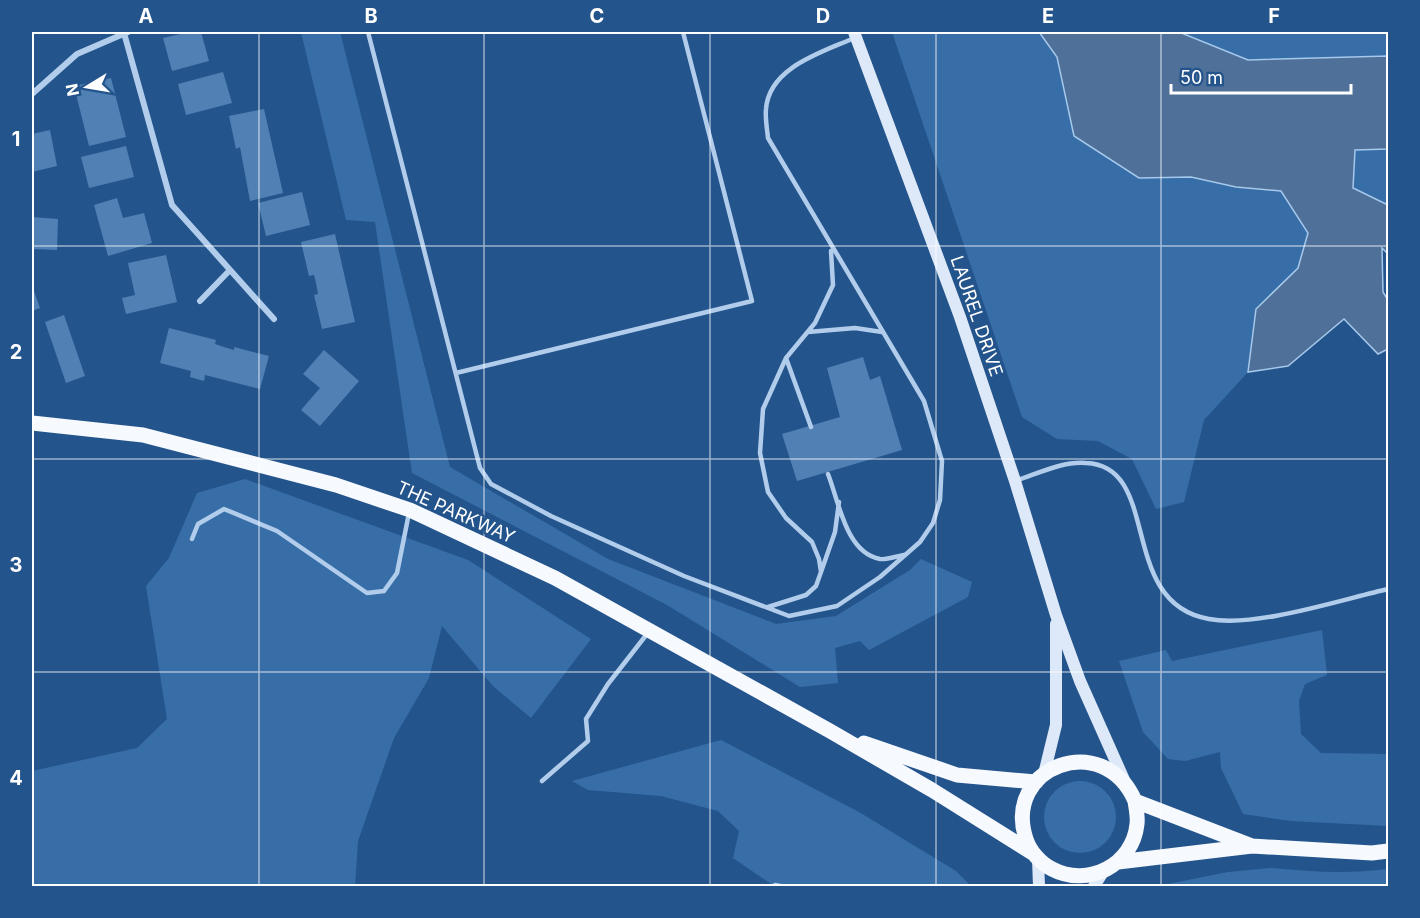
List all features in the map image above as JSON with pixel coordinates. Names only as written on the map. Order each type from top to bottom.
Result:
[{"type":"main road","name":"THE PARKWAY","points":[[32,423],[143,435],[336,484],[410,510],[555,578],[830,731]]},
{"type":"main road","points":[[830,731],[957,775],[1040,778]]},
{"type":"main road","points":[[830,731],[1062,874],[1082,876],[1103,872],[1118,862],[1132,845],[1137,823],[1135,801],[1126,784],[1108,769],[1087,761],[1057,766],[1040,778],[1024,805],[1022,818],[1028,843],[1036,856]]},
{"type":"main road","points":[[1135,801],[1252,846]]},
{"type":"main road","points":[[1118,862],[1252,846],[1372,853],[1389,851]]},
{"type":"street","points":[[32,94],[77,54],[126,32],[172,205],[274,319]]},
{"type":"street","name":"LAUREL DRIVE","points":[[855,34],[960,316],[1015,481],[1056,615],[1080,681],[1126,784]]},
{"type":"street","points":[[200,301],[230,270]]},
{"type":"street","name":"LAUREL DRIVE","points":[[1040,778],[1056,725],[1056,615]]},
{"type":"street","points":[[1036,856],[1038,886]]},
{"type":"street","points":[[1094,886],[1103,872]]},
{"type":"lane","points":[[368,32],[480,468],[485,476],[491,484],[551,516],[676,573],[789,615],[837,606],[880,577],[920,542],[933,523],[940,500],[942,461],[924,401],[831,248],[768,138],[766,107],[776,83],[791,67],[855,34]]},
{"type":"lane","points":[[456,374],[752,301],[683,32]]},
{"type":"lane","points":[[821,572],[819,559],[812,542],[786,518],[768,492],[760,453],[763,409],[786,358],[815,323],[833,285],[831,248]]},
{"type":"lane","points":[[808,332],[855,328],[882,332]]},
{"type":"lane","points":[[786,358],[812,427]]},
{"type":"lane","points":[[1015,481],[1064,465],[1087,462],[1108,470],[1126,486],[1134,505],[1148,561],[1158,587],[1179,607],[1208,619],[1246,621],[1389,589]]},
{"type":"lane","points":[[828,474],[854,544],[866,554],[882,560],[906,554]]},
{"type":"lane","points":[[768,607],[806,595],[816,586],[836,531],[839,501]]},
{"type":"lane","points":[[192,539],[198,524],[224,509],[277,531],[367,593],[384,591],[397,573],[410,510]]},
{"type":"lane","points":[[542,781],[588,741],[586,719],[608,684],[649,632]]},
{"type":"shaded area","points":[[301,32],[340,32],[450,467],[608,559],[776,624],[836,616],[910,570],[921,559],[972,582],[968,597],[869,650],[860,641],[835,648],[838,683],[800,687],[667,605],[412,473],[375,222],[346,220]]},
{"type":"shaded area","points":[[892,32],[1039,32],[1057,57],[1074,136],[1139,178],[1191,177],[1236,187],[1281,191],[1309,234],[1298,268],[1256,309],[1248,372],[1204,420],[1184,502],[1156,509],[1132,459],[1098,441],[1057,439],[1022,417]]},
{"type":"shaded area","points":[[1039,32],[1179,32],[1248,60],[1388,56],[1388,149],[1355,150],[1353,188],[1388,205],[1388,254],[1382,248],[1383,292],[1388,300],[1388,349],[1378,354],[1344,319],[1288,366],[1248,372],[1256,309],[1298,268],[1308,233],[1281,191],[1236,187],[1191,177],[1139,178],[1074,136],[1057,57]]},
{"type":"shaded area","points":[[1179,32],[1388,32],[1388,56],[1248,60]]},
{"type":"shaded area","points":[[1388,149],[1388,205],[1353,189],[1355,150]]},
{"type":"shaded area","points":[[245,479],[468,560],[591,639],[531,718],[493,686],[442,626],[429,678],[394,738],[358,841],[355,886],[32,886],[32,771],[137,748],[167,719],[146,586],[169,558],[197,493]]},
{"type":"shaded area","points":[[1322,630],[1327,675],[1305,684],[1299,701],[1301,734],[1321,753],[1388,754],[1388,826],[1291,821],[1243,814],[1221,768],[1220,752],[1185,761],[1168,759],[1143,732],[1119,661],[1166,650],[1172,661]]},
{"type":"shaded area","points":[[721,740],[859,812],[956,871],[971,886],[774,886],[733,858],[739,831],[718,811],[661,796],[588,790],[572,781]]},
{"type":"shaded area","points":[[1080,781],[1100,787],[1110,797],[1116,817],[1110,837],[1100,847],[1080,853],[1060,847],[1050,837],[1044,817],[1050,797],[1060,787]]},
{"type":"shaded area","points":[[1271,868],[1330,872],[1388,869],[1388,886],[1158,886],[1228,872]]},
{"type":"building","points":[[189,32],[201,32],[209,61],[172,71],[163,38]]},
{"type":"building","points":[[223,72],[232,103],[186,115],[178,84]]},
{"type":"building","points":[[111,78],[126,137],[89,146],[74,86]]},
{"type":"building","points":[[264,109],[283,193],[250,201],[240,147],[236,149],[229,116]]},
{"type":"building","points":[[50,130],[57,166],[32,172],[32,134]]},
{"type":"building","points":[[126,146],[134,177],[89,188],[81,157]]},
{"type":"building","points":[[302,192],[310,225],[266,236],[258,203]]},
{"type":"building","points":[[117,198],[123,218],[144,213],[152,243],[108,256],[94,205]]},
{"type":"building","points":[[32,217],[58,219],[57,250],[32,249]]},
{"type":"building","points":[[335,234],[355,322],[322,329],[314,295],[318,294],[316,283],[314,275],[309,276],[301,242]]},
{"type":"building","points":[[166,255],[177,302],[126,314],[122,298],[135,295],[128,263]]},
{"type":"building","points":[[34,291],[40,308],[32,311],[32,292]]},
{"type":"building","points":[[64,315],[85,376],[66,383],[45,322]]},
{"type":"building","points":[[169,328],[216,340],[215,344],[234,350],[234,347],[269,356],[260,389],[205,375],[204,381],[190,377],[191,371],[160,363]]},
{"type":"building","points":[[324,350],[359,381],[320,426],[301,410],[320,388],[303,374]]},
{"type":"building","points":[[863,357],[870,380],[880,376],[902,450],[797,481],[782,434],[840,417],[827,368]]}]
